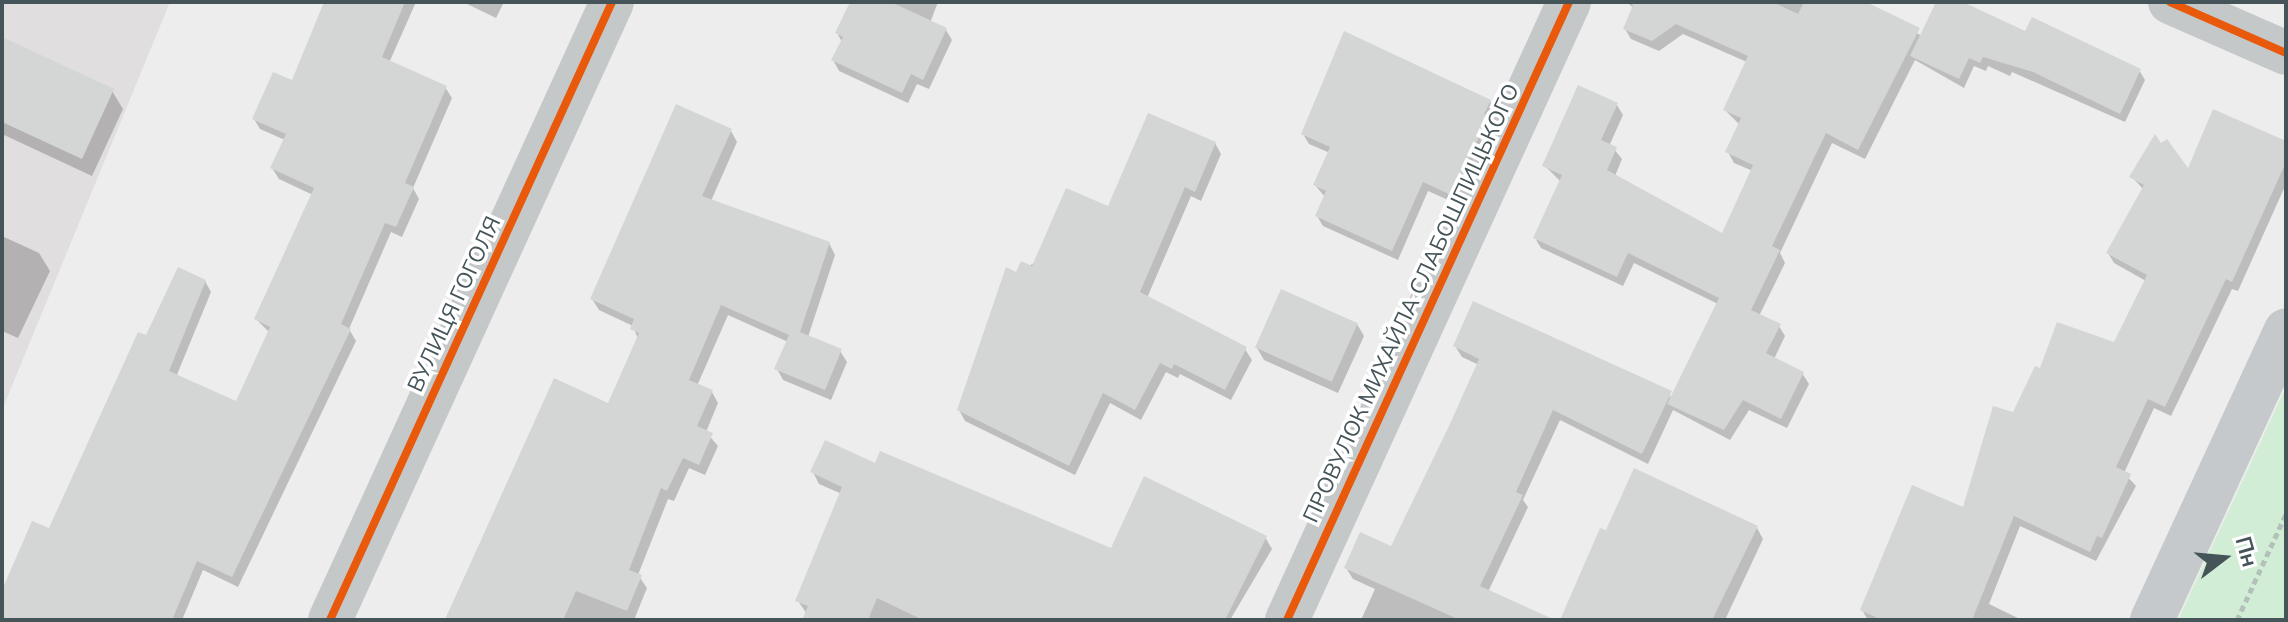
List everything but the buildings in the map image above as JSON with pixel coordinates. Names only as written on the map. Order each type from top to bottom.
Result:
[{"type":"main road","points":[[2152,620],[2286,330]]},
{"type":"street","name":"ВУЛИЦЯ ГОГОЛЯ","points":[[330,620],[612,2]]},
{"type":"street","name":"ПРОВУЛОК МИХАЙЛА СЛАБОШПИЦЬКОГО","points":[[1287,620],[1569,2]]},
{"type":"street","points":[[2170,2],[2286,53]]},
{"type":"path","points":[[2237,620],[2286,514]]},
{"type":"shaded area","points":[[2,2],[170,2],[2,410]]},
{"type":"green space","points":[[2286,387],[2286,620],[2178,620]]},
{"type":"cycle path","points":[[330,620],[612,2]]},
{"type":"cycle path","points":[[1287,620],[1569,2]]},
{"type":"cycle path","points":[[2170,2],[2286,53]]}]
